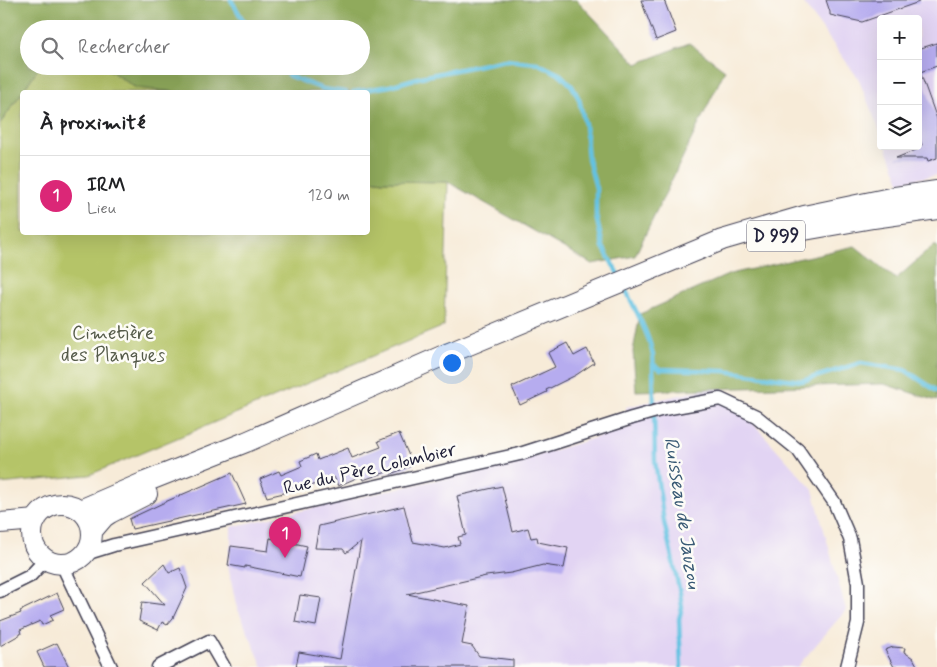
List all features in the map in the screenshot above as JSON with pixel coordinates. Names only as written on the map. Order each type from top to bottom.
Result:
[{"type":"main road","points":[[80,510],[246,442],[442,356],[722,240],[804,216],[896,197],[937,191]]},
{"type":"main road","name":"D 999","points":[[649,270],[796,231],[937,209]]},
{"type":"main road","name":"D 999","points":[[905,213],[937,216]]},
{"type":"main road","points":[[5,523],[72,562],[79,559],[104,517],[246,442]]},
{"type":"main road","points":[[44,546],[42,512],[51,506],[60,504],[70,505],[80,510],[86,516],[90,523],[90,542]]},
{"type":"street","name":"Rue du Père Colombier","points":[[90,542],[114,546],[520,454],[632,418],[720,399],[756,416],[798,450],[834,502],[850,539],[858,583],[858,623],[847,667]]},
{"type":"street","points":[[0,591],[30,576],[44,546],[66,573],[111,667]]},
{"type":"street","points":[[158,667],[209,641],[224,667]]},
{"type":"shaded area","points":[[801,0],[937,0],[937,175],[900,182],[888,150],[922,150],[922,15],[877,15],[877,124],[858,78]]},
{"type":"shaded area","points":[[720,386],[813,490],[846,610],[797,667],[263,667],[236,605],[228,565],[231,527],[522,460],[631,427],[626,407]]},
{"type":"green space","points":[[0,0],[577,0],[637,64],[689,43],[725,70],[635,256],[592,264],[448,182],[370,179],[370,90],[157,90],[136,88],[116,75],[370,75],[370,20],[20,20],[20,75],[34,75],[23,90],[20,90],[20,95],[0,124]]},
{"type":"green space","points":[[34,75],[116,75],[136,88],[157,90],[23,90]]},
{"type":"green space","name":"Cimetière des Planques","points":[[20,95],[20,235],[370,235],[370,179],[448,182],[444,326],[89,475],[0,484],[0,124]]},
{"type":"green space","points":[[855,246],[896,279],[933,246],[937,246],[937,401],[884,384],[636,391],[633,351],[640,314],[730,274]]},
{"type":"building","points":[[641,0],[664,0],[676,32],[656,40]]},
{"type":"building","points":[[826,0],[919,0],[919,2],[877,15],[877,17],[862,22],[830,15]]},
{"type":"building","points":[[937,43],[937,66],[922,71],[922,48]]},
{"type":"building","points":[[922,78],[937,119],[937,158],[928,161],[927,158],[896,158],[916,150],[922,150]]},
{"type":"building","points":[[567,343],[574,356],[587,349],[594,363],[576,375],[546,390],[547,392],[520,405],[512,387],[555,367],[548,353]]},
{"type":"building","points":[[399,433],[413,465],[391,474],[390,471],[363,480],[361,476],[338,486],[334,477],[310,486],[309,483],[288,492],[267,497],[260,479],[279,471],[281,475],[302,466],[300,461],[316,454],[318,460],[348,448],[352,458],[381,447],[378,441]]},
{"type":"building","points":[[232,473],[246,504],[132,529],[129,519]]},
{"type":"building","points":[[502,486],[513,532],[528,528],[531,538],[537,537],[538,542],[568,548],[564,568],[543,565],[407,594],[469,606],[462,644],[472,646],[479,656],[513,660],[513,667],[296,667],[299,652],[340,659],[361,541],[346,553],[343,549],[315,548],[319,526],[404,506],[413,542],[445,548],[460,544],[458,537],[466,535],[457,496]]},
{"type":"building","points":[[270,538],[307,546],[300,577],[245,566],[245,568],[228,565],[231,546],[268,551]]},
{"type":"building","points":[[164,564],[169,573],[180,568],[187,588],[173,618],[167,625],[162,622],[158,630],[139,621],[142,602],[165,605],[145,582]]},
{"type":"building","points":[[57,593],[64,609],[50,615],[53,620],[42,625],[40,621],[20,630],[21,634],[0,646],[0,621],[21,613],[20,611]]},
{"type":"building","points":[[300,595],[321,598],[316,626],[295,622]]},
{"type":"building","points":[[57,643],[69,667],[44,667],[37,652]]},
{"type":"building","points":[[893,647],[905,648],[904,652],[913,658],[918,667],[894,667],[885,650]]},
{"type":"waterway","points":[[231,0],[243,20]]},
{"type":"waterway","points":[[365,90],[505,60],[537,63],[561,75],[572,86],[579,99],[585,125],[588,159],[596,188],[596,216],[603,247],[619,276]]},
{"type":"waterway","points":[[288,75],[323,89],[331,90]]},
{"type":"waterway","name":"Ruisseau de Jauzou","points":[[623,285],[642,324],[653,356],[655,461],[664,522],[682,607],[679,619],[681,667]]},
{"type":"waterway","points":[[653,364],[660,369],[724,371],[802,381],[861,363],[905,370],[937,391]]},
{"type":"place","name":"IRM","points":[[285,558]]}]
